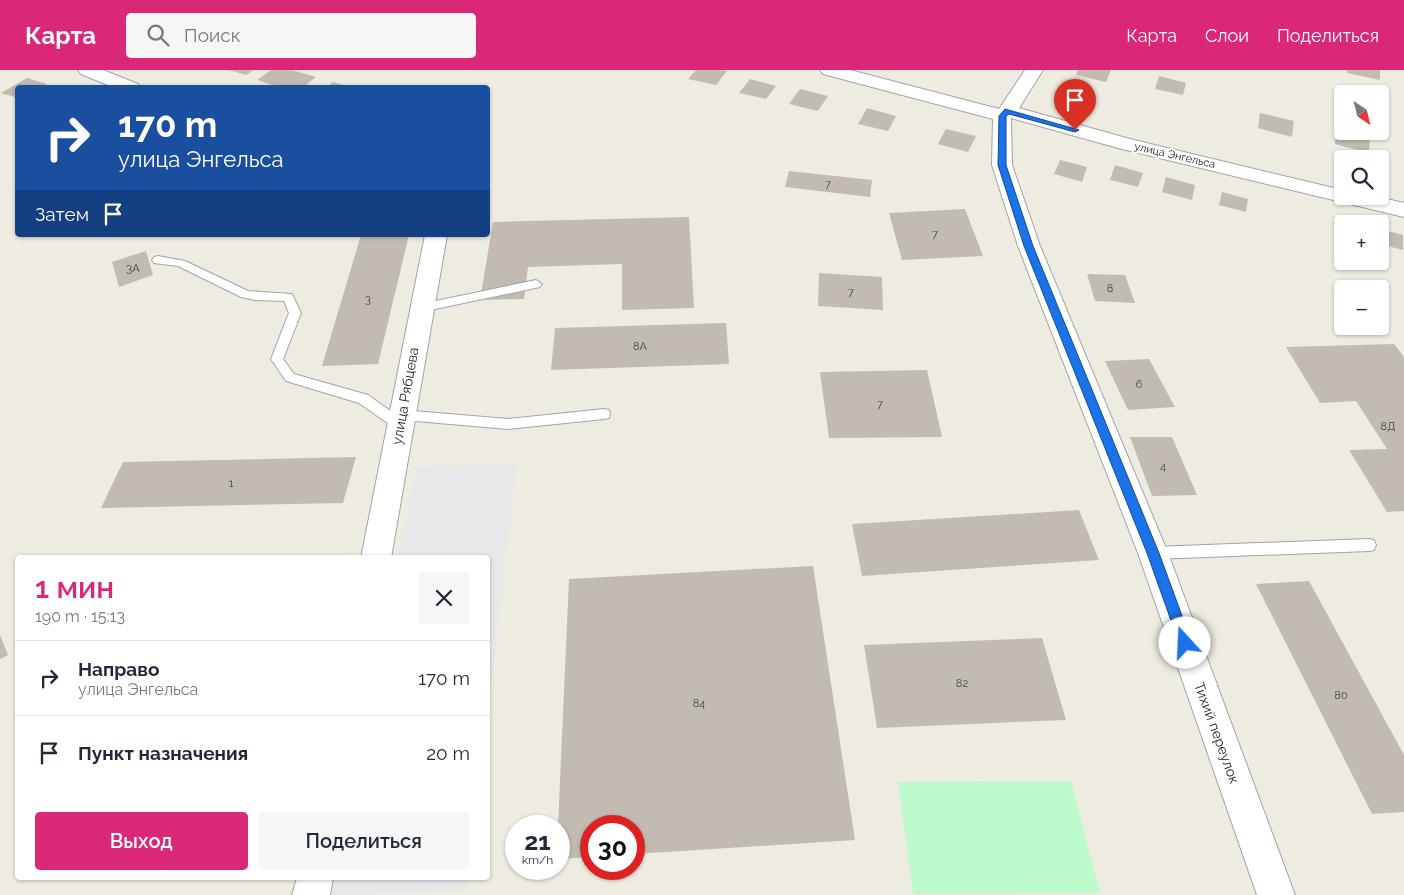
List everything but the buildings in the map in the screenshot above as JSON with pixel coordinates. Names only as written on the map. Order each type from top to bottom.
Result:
[{"type":"street","points":[[87,70],[124,85]]},
{"type":"street","name":"улица Энгельса","points":[[830,70],[1125,144],[1334,194]]},
{"type":"street","points":[[1005,113],[1034,70]]},
{"type":"street","name":"Тихий переулок","points":[[1005,113],[1002,165],[1029,246],[1153,553],[1276,895]]},
{"type":"street","name":"улица Энгельса","points":[[1383,205],[1404,210]]},
{"type":"street","name":"улица Рябцева","points":[[377,555],[436,237]]},
{"type":"street","points":[[311,895],[315,880]]},
{"type":"lane","points":[[158,260],[168,260],[193,268],[246,294],[288,297],[295,313],[277,359],[290,378],[363,399],[401,420],[508,424],[604,414]]},
{"type":"lane","points":[[421,308],[536,284]]},
{"type":"lane","points":[[1153,553],[1369,545]]},
{"type":"green space","points":[[1071,781],[1100,893],[913,894],[898,782]]},
{"type":"shaded area","points":[[517,463],[490,699],[490,555],[397,555],[416,467]]},
{"type":"shaded area","points":[[332,880],[469,880],[467,891],[329,895]]},
{"type":"route","points":[[1075,130],[1008,111],[1002,116],[1002,165],[1029,246],[1153,553],[1185,643]]}]
